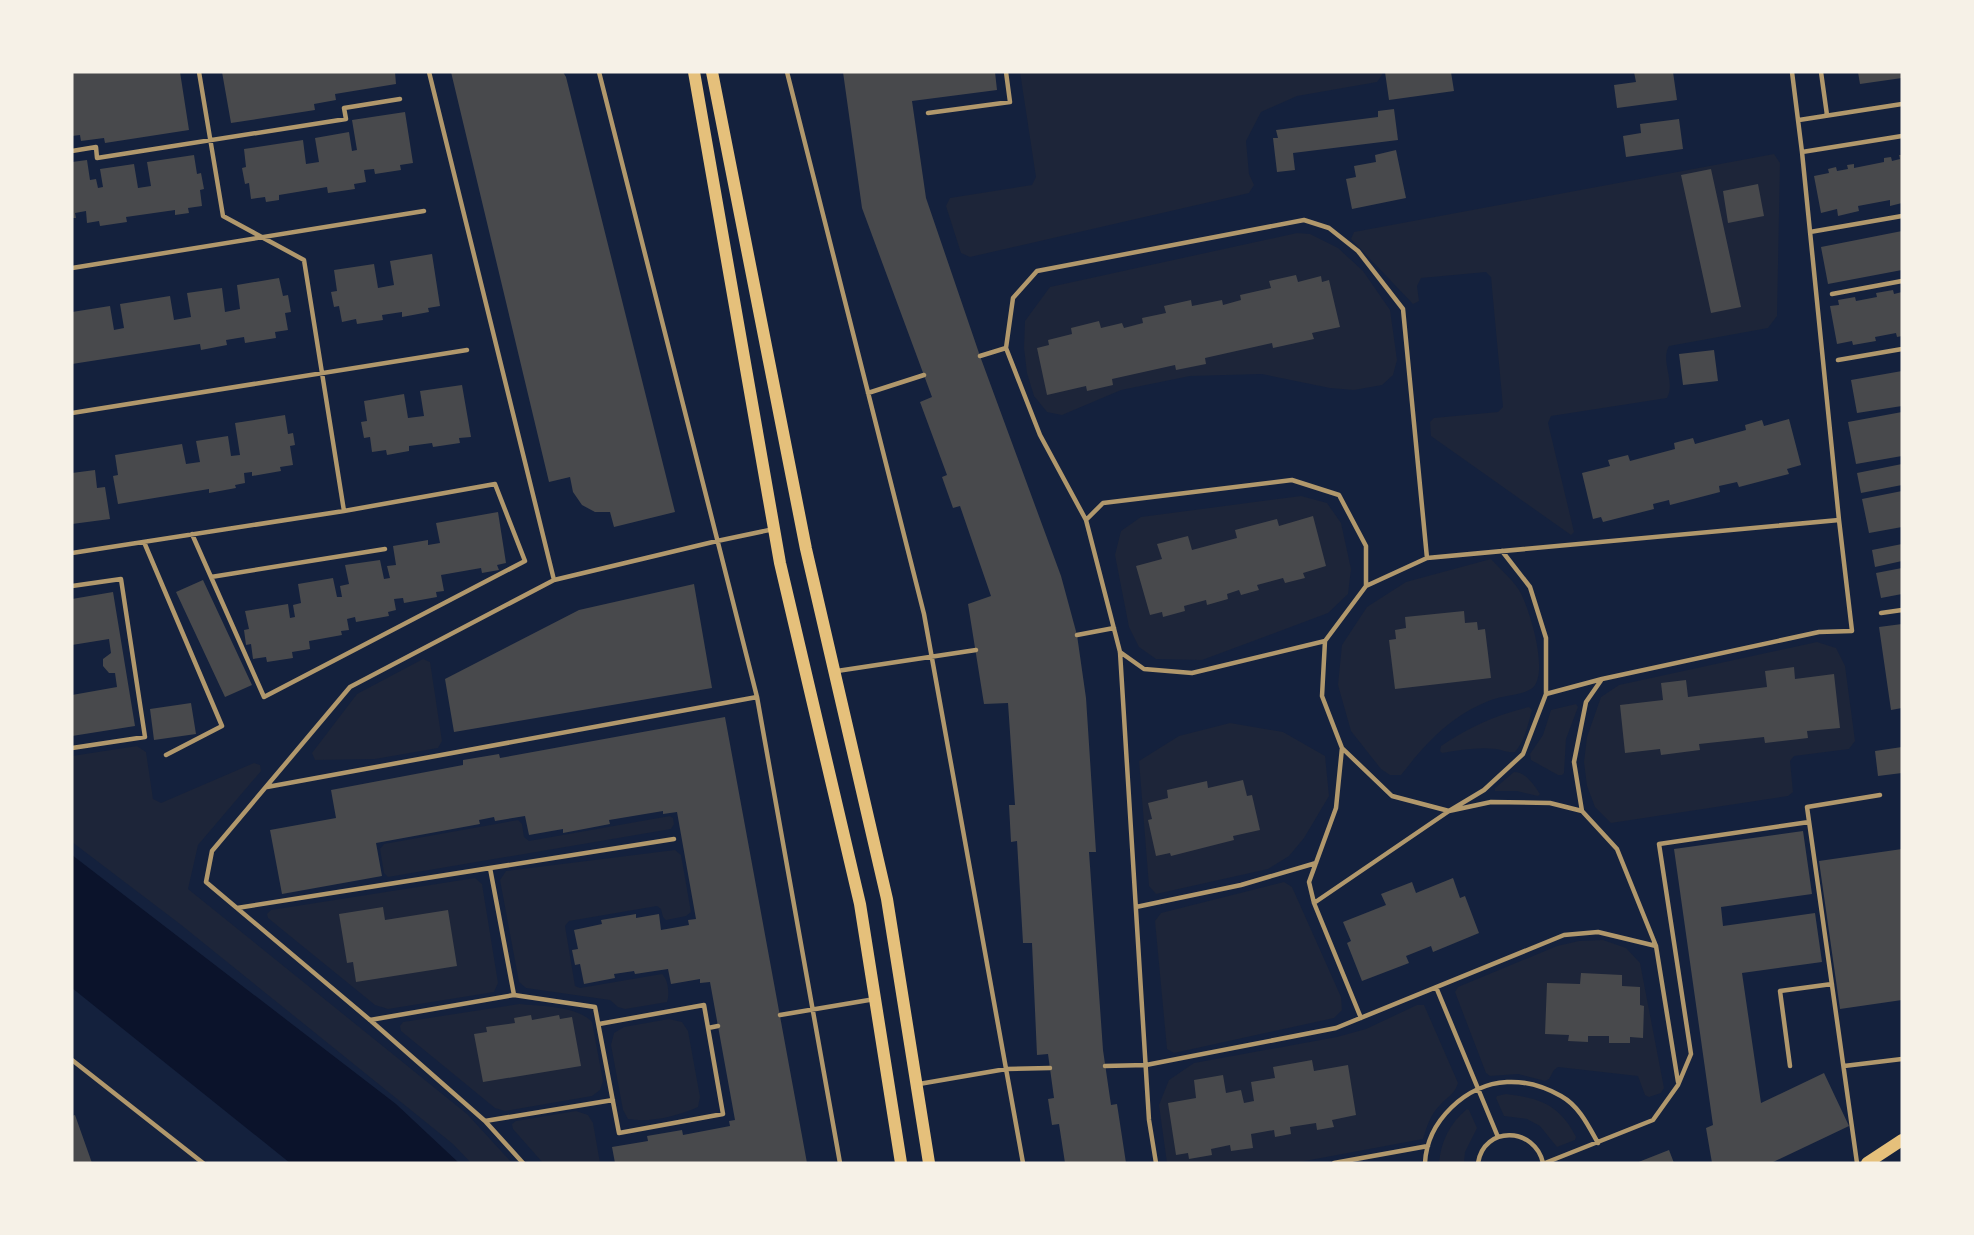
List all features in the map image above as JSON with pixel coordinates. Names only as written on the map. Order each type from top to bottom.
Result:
[{"type":"main road","points":[[694,72],[783,575],[860,904],[901,1163]]},
{"type":"main road","points":[[712,72],[806,549],[887,899],[929,1163]]},
{"type":"main road","points":[[1867,1163],[1902,1140]]},
{"type":"lane","points":[[199,72],[223,216],[304,260],[344,511]]},
{"type":"lane","points":[[429,72],[554,580]]},
{"type":"lane","points":[[599,72],[757,698],[840,1163]]},
{"type":"lane","points":[[787,72],[924,614],[1023,1163]]},
{"type":"lane","points":[[928,113],[1010,102],[1006,72]]},
{"type":"lane","points":[[1546,694],[1602,679],[1819,632],[1852,631],[1799,120],[1792,72]]},
{"type":"lane","points":[[1821,72],[1827,115]]},
{"type":"lane","points":[[72,151],[96,147],[98,158],[346,118],[344,108],[400,99]]},
{"type":"lane","points":[[1799,120],[1902,104]]},
{"type":"lane","points":[[1802,152],[1902,136]]},
{"type":"lane","points":[[72,268],[424,211]]},
{"type":"lane","points":[[1810,232],[1902,216]]},
{"type":"lane","points":[[1156,1163],[1149,1120],[1120,652],[1086,520],[1040,435],[1006,348],[1013,298],[1037,271],[1304,220],[1329,228],[1358,251],[1403,309],[1427,558]]},
{"type":"lane","points":[[1832,294],[1902,280]]},
{"type":"lane","points":[[980,356],[1006,348]]},
{"type":"lane","points":[[1838,360],[1902,349]]},
{"type":"lane","points":[[72,412],[467,350]]},
{"type":"lane","points":[[868,393],[924,375]]},
{"type":"lane","points":[[1086,520],[1103,503],[1292,480],[1339,495],[1366,546],[1366,586]]},
{"type":"lane","points":[[72,553],[192,534],[344,511],[495,484],[525,561],[264,697],[192,534]]},
{"type":"lane","points":[[1678,1085],[1656,946],[1617,849],[1582,811],[1550,803],[1491,802],[1449,811],[1392,795],[1342,748],[1322,696],[1325,641],[1366,586],[1427,558],[1839,520]]},
{"type":"lane","points":[[523,1163],[485,1121],[370,1020],[206,882],[213,851],[350,687],[554,580],[774,529]]},
{"type":"lane","points":[[144,542],[222,726],[166,755]]},
{"type":"lane","points":[[211,577],[385,549]]},
{"type":"lane","points":[[1314,903],[1449,811],[1484,790],[1523,754],[1546,694],[1546,638],[1530,587],[1502,551]]},
{"type":"lane","points":[[72,586],[121,579],[145,737],[72,748]]},
{"type":"lane","points":[[1881,613],[1902,610]]},
{"type":"lane","points":[[1077,635],[1114,628]]},
{"type":"lane","points":[[1120,652],[1144,669],[1192,674],[1325,641]]},
{"type":"lane","points":[[834,672],[976,650]]},
{"type":"lane","points":[[1582,811],[1574,762],[1586,702],[1602,679]]},
{"type":"lane","points":[[266,787],[757,698]]},
{"type":"lane","points":[[1342,748],[1336,808],[1309,882],[1314,903],[1361,1018]]},
{"type":"lane","points":[[1857,1163],[1807,807],[1880,795]]},
{"type":"lane","points":[[1478,1163],[1486,1146],[1498,1137],[1515,1135],[1532,1142],[1544,1163],[1653,1120],[1678,1085],[1691,1054],[1659,844],[1809,822]]},
{"type":"lane","points":[[237,908],[674,839]]},
{"type":"lane","points":[[1136,907],[1241,885],[1316,863]]},
{"type":"lane","points":[[490,868],[514,995]]},
{"type":"lane","points":[[1105,1066],[1146,1065],[1335,1028],[1564,935],[1598,932],[1656,946]]},
{"type":"lane","points":[[1790,1066],[1780,991],[1832,984]]},
{"type":"lane","points":[[1436,987],[1498,1137]]},
{"type":"lane","points":[[370,1020],[514,995],[595,1007],[619,1134],[723,1114],[704,1005],[599,1024]]},
{"type":"lane","points":[[780,1015],[875,999]]},
{"type":"lane","points":[[708,1028],[718,1026]]},
{"type":"lane","points":[[1844,1066],[1902,1059]]},
{"type":"lane","points":[[72,1060],[203,1163]]},
{"type":"lane","points":[[916,1085],[1006,1070],[1050,1068]]},
{"type":"lane","points":[[1425,1163],[1425,1152],[1436,1126],[1454,1104],[1478,1089],[1507,1082],[1536,1085],[1563,1097],[1584,1117],[1598,1143]]},
{"type":"lane","points":[[485,1121],[613,1100]]},
{"type":"lane","points":[[1334,1163],[1428,1146]]},
{"type":"shaded area","points":[[1020,72],[1382,72],[1382,75],[1377,82],[1297,96],[1261,112],[1246,141],[1249,174],[1254,185],[1249,193],[970,257],[961,253],[946,206],[950,198],[1032,185],[1036,177]]},
{"type":"shaded area","points":[[1774,154],[1780,163],[1777,316],[1768,328],[1669,346],[1666,358],[1670,385],[1667,398],[1551,416],[1548,423],[1574,532],[1571,535],[1431,436],[1430,422],[1434,418],[1498,412],[1503,407],[1491,277],[1486,272],[1421,278],[1417,286],[1419,301],[1413,304],[1351,239],[1354,232]]},
{"type":"shaded area","points":[[1297,233],[1310,234],[1338,248],[1363,271],[1390,310],[1397,360],[1393,375],[1382,385],[1354,390],[1330,388],[1262,374],[1190,376],[1121,390],[1062,415],[1047,412],[1034,396],[1027,373],[1024,348],[1025,321],[1050,287]]},
{"type":"shaded area","points":[[1301,496],[1327,503],[1341,523],[1351,569],[1348,594],[1328,613],[1202,660],[1156,659],[1139,647],[1129,627],[1115,555],[1121,531],[1141,517]]},
{"type":"shaded area","points":[[1491,559],[1519,590],[1528,611],[1539,657],[1537,682],[1531,689],[1491,700],[1463,714],[1440,731],[1401,775],[1390,775],[1381,769],[1351,731],[1338,685],[1342,645],[1367,607],[1406,582]]},
{"type":"shaded area","points":[[1817,642],[1836,648],[1845,666],[1855,741],[1849,749],[1794,756],[1790,761],[1793,792],[1788,796],[1611,823],[1595,807],[1587,786],[1584,762],[1587,737],[1601,697],[1619,685]]},
{"type":"shaded area","points":[[423,659],[430,662],[442,741],[438,748],[375,759],[315,760],[312,753],[357,694]]},
{"type":"shaded area","points":[[1576,704],[1578,707],[1566,739],[1564,773],[1558,775],[1531,760],[1530,754],[1543,735],[1551,710]]},
{"type":"shaded area","points":[[1529,707],[1532,710],[1528,727],[1515,752],[1482,748],[1442,753],[1440,751],[1441,746],[1472,727]]},
{"type":"shaded area","points":[[1230,723],[1283,732],[1325,756],[1329,796],[1304,838],[1289,856],[1268,869],[1156,894],[1149,886],[1139,761],[1179,736]]},
{"type":"shaded area","points":[[137,746],[146,752],[153,799],[161,803],[254,763],[260,765],[261,771],[198,845],[188,889],[467,1114],[512,1163],[471,1163],[453,1144],[180,924],[72,842],[72,756]]},
{"type":"shaded area","points":[[1514,772],[1526,777],[1540,794],[1538,796],[1517,791],[1495,791],[1495,788]]},
{"type":"shaded area","points":[[670,816],[674,824],[671,829],[388,877],[384,873],[380,849],[384,844],[518,820],[522,824],[524,837],[529,841]]},
{"type":"shaded area","points":[[675,850],[681,855],[691,912],[686,916],[666,920],[657,906],[569,921],[565,926],[575,986],[580,988],[662,974],[668,987],[667,1002],[625,1009],[618,1007],[610,1000],[526,988],[519,982],[500,880],[506,871]]},
{"type":"shaded area","points":[[72,855],[396,1104],[459,1163],[290,1163],[72,988]]},
{"type":"shaded area","points":[[475,878],[482,884],[498,983],[494,992],[388,1009],[375,1005],[268,918],[267,914],[271,910]]},
{"type":"shaded area","points":[[1284,882],[1292,887],[1341,997],[1342,1010],[1334,1018],[1174,1053],[1167,1049],[1155,921],[1161,913]]},
{"type":"shaded area","points":[[1603,940],[1626,948],[1640,963],[1664,1088],[1661,1093],[1649,1097],[1645,1095],[1638,1076],[1558,1067],[1545,1081],[1518,1074],[1490,1076],[1486,1073],[1455,992],[1458,987],[1557,946],[1579,941]]},
{"type":"shaded area","points":[[519,1004],[568,1010],[592,1022],[603,1081],[600,1090],[592,1096],[505,1111],[495,1108],[401,1031],[400,1026],[403,1022]]},
{"type":"shaded area","points":[[1417,1005],[1424,1005],[1458,1083],[1453,1093],[1434,1113],[1423,1139],[1294,1163],[1167,1163],[1159,1105],[1169,1080],[1194,1063],[1337,1037],[1366,1029]]},
{"type":"shaded area","points":[[669,1019],[682,1022],[688,1031],[700,1097],[698,1107],[664,1118],[628,1119],[623,1110],[611,1045],[614,1033],[624,1027]]},
{"type":"shaded area","points":[[1506,1094],[1539,1101],[1556,1110],[1570,1126],[1576,1137],[1575,1140],[1557,1147],[1540,1126],[1527,1119],[1504,1116],[1496,1098]]},
{"type":"shaded area","points":[[1467,1109],[1477,1128],[1465,1152],[1464,1163],[1439,1163],[1447,1133]]},
{"type":"shaded area","points":[[576,1111],[588,1115],[593,1123],[600,1163],[543,1163],[513,1129],[512,1124],[516,1121]]},
{"type":"building","points":[[72,72],[180,72],[189,130],[105,143],[104,138],[81,141],[80,135],[72,136]]},
{"type":"building","points":[[222,72],[395,72],[396,84],[335,94],[336,100],[314,104],[315,110],[231,123]]},
{"type":"building","points":[[451,72],[563,72],[566,77],[675,512],[614,527],[610,512],[595,512],[582,505],[573,492],[570,477],[549,482]]},
{"type":"building","points":[[843,72],[995,72],[997,90],[912,101],[926,198],[980,356],[1061,576],[1077,635],[1086,698],[1096,852],[1089,852],[1103,1050],[1111,1105],[1117,1104],[1126,1163],[1065,1163],[1059,1124],[1052,1125],[1048,1099],[1054,1098],[1048,1054],[1037,1055],[1032,943],[1023,943],[1017,841],[1011,842],[1009,805],[1015,805],[1008,703],[984,704],[968,604],[991,596],[960,506],[953,508],[942,477],[947,475],[920,402],[932,397],[862,208]]},
{"type":"building","points":[[1385,72],[1451,72],[1454,91],[1389,100]]},
{"type":"building","points":[[1634,72],[1673,72],[1677,100],[1617,108],[1614,85],[1636,82]]},
{"type":"building","points":[[1858,72],[1902,72],[1902,78],[1860,84]]},
{"type":"building","points":[[1394,109],[1398,140],[1293,153],[1295,170],[1277,172],[1273,138],[1278,138],[1276,130],[1378,117],[1378,111]]},
{"type":"building","points":[[405,112],[413,163],[400,165],[401,170],[375,174],[374,169],[364,170],[366,182],[354,184],[355,189],[328,193],[327,187],[279,195],[279,200],[266,202],[265,197],[251,199],[249,183],[245,184],[242,168],[246,167],[244,149],[303,140],[306,164],[319,162],[315,138],[349,132],[352,151],[357,150],[352,120]]},
{"type":"building","points":[[1679,119],[1683,149],[1626,157],[1623,136],[1641,133],[1640,124]]},
{"type":"building","points":[[1396,150],[1406,198],[1352,209],[1346,179],[1356,177],[1354,166],[1376,162],[1375,155]]},
{"type":"building","points":[[194,155],[197,174],[201,173],[204,189],[200,190],[202,206],[188,208],[189,213],[175,215],[175,210],[126,217],[127,222],[100,226],[99,221],[87,223],[86,211],[75,213],[76,218],[72,218],[72,162],[87,160],[90,180],[96,179],[98,188],[103,187],[100,169],[134,164],[138,188],[151,186],[147,162]]},
{"type":"building","points":[[1899,155],[1902,155],[1902,203],[1890,206],[1890,200],[1858,206],[1859,211],[1838,216],[1837,209],[1821,213],[1814,176],[1829,173],[1828,169],[1836,167],[1837,171],[1848,169],[1847,165],[1854,164],[1854,168],[1884,162],[1884,158],[1891,157],[1892,161],[1900,159]]},
{"type":"building","points":[[1711,169],[1741,307],[1711,313],[1681,175]]},
{"type":"building","points":[[1758,184],[1764,216],[1728,223],[1723,191]]},
{"type":"building","points":[[1902,231],[1902,270],[1828,284],[1821,247]]},
{"type":"building","points":[[432,254],[440,306],[428,308],[429,312],[402,317],[402,312],[382,315],[383,320],[357,324],[356,319],[342,322],[339,306],[334,307],[331,292],[337,291],[334,270],[374,264],[378,288],[394,285],[390,261]]},
{"type":"building","points":[[1296,275],[1298,282],[1321,276],[1322,282],[1329,280],[1340,327],[1312,333],[1314,339],[1273,348],[1272,343],[1205,358],[1206,364],[1176,370],[1175,365],[1112,379],[1113,385],[1087,391],[1086,386],[1047,395],[1037,348],[1049,345],[1048,340],[1072,334],[1071,328],[1099,321],[1101,328],[1122,323],[1124,328],[1143,323],[1142,318],[1166,313],[1164,306],[1191,300],[1192,306],[1222,300],[1223,305],[1241,300],[1240,295],[1271,288],[1269,281]]},
{"type":"building","points":[[279,278],[283,296],[288,295],[291,312],[285,313],[288,330],[275,332],[276,338],[245,343],[244,337],[226,340],[227,345],[201,350],[200,344],[72,364],[72,312],[110,306],[114,330],[124,328],[120,304],[170,296],[174,320],[191,317],[187,293],[222,288],[225,312],[240,309],[237,285]]},
{"type":"building","points":[[1893,290],[1894,294],[1902,292],[1902,336],[1897,337],[1896,333],[1875,337],[1876,341],[1853,345],[1852,341],[1837,344],[1830,306],[1839,305],[1838,300],[1855,297],[1856,301],[1877,297],[1876,293]]},
{"type":"building","points":[[1714,350],[1718,381],[1683,385],[1679,354]]},
{"type":"building","points":[[1902,371],[1902,406],[1857,413],[1851,380]]},
{"type":"building","points":[[462,385],[471,437],[459,438],[460,443],[433,447],[432,443],[409,446],[409,451],[387,455],[386,450],[372,452],[370,437],[364,438],[361,422],[367,421],[364,401],[404,394],[408,418],[424,416],[420,391]]},
{"type":"building","points":[[1902,412],[1902,456],[1856,464],[1848,422]]},
{"type":"building","points":[[285,415],[288,434],[293,433],[295,445],[290,446],[293,465],[280,467],[281,471],[252,476],[252,472],[244,473],[245,483],[235,485],[236,488],[209,493],[209,489],[118,504],[113,476],[118,475],[115,455],[182,444],[186,464],[200,462],[196,441],[228,436],[231,456],[240,455],[235,423]]},
{"type":"building","points":[[1789,419],[1801,465],[1787,469],[1789,474],[1739,487],[1737,482],[1719,486],[1720,492],[1670,505],[1669,500],[1653,504],[1654,509],[1603,522],[1601,517],[1593,519],[1582,473],[1610,466],[1608,460],[1628,455],[1630,461],[1675,449],[1674,443],[1693,438],[1695,444],[1746,430],[1745,425],[1762,420],[1764,426]]},
{"type":"building","points":[[1902,464],[1902,485],[1861,493],[1857,473]]},
{"type":"building","points":[[95,470],[97,488],[105,487],[110,519],[72,524],[72,473]]},
{"type":"building","points":[[1902,491],[1902,527],[1869,533],[1862,499]]},
{"type":"building","points":[[498,512],[506,563],[497,565],[499,570],[482,573],[481,568],[441,575],[444,591],[436,592],[437,597],[404,603],[403,598],[394,599],[396,610],[388,612],[389,616],[356,622],[355,617],[347,619],[349,630],[341,631],[342,635],[309,641],[310,649],[292,652],[293,658],[267,662],[266,657],[253,659],[251,644],[246,645],[244,630],[249,629],[245,611],[288,604],[290,618],[295,617],[293,605],[301,603],[298,584],[333,578],[337,597],[342,597],[340,586],[349,584],[345,565],[380,560],[384,579],[390,578],[387,566],[396,565],[393,546],[428,540],[428,545],[440,543],[436,523]]},
{"type":"building","points":[[1313,516],[1326,566],[1303,573],[1305,578],[1285,583],[1283,578],[1257,585],[1259,590],[1241,595],[1239,590],[1227,594],[1228,599],[1207,605],[1206,600],[1184,606],[1185,611],[1163,617],[1162,612],[1150,615],[1136,566],[1162,559],[1157,544],[1188,536],[1192,550],[1237,538],[1235,530],[1277,519],[1279,526]]},
{"type":"building","points":[[1902,544],[1902,561],[1875,567],[1872,550]]},
{"type":"building","points":[[1902,568],[1902,594],[1881,598],[1876,573]]},
{"type":"building","points":[[203,580],[252,685],[225,697],[176,592]]},
{"type":"building","points":[[694,584],[712,688],[454,732],[445,679],[579,610]]},
{"type":"building","points":[[113,592],[135,726],[72,736],[72,695],[117,687],[115,673],[109,673],[103,666],[103,659],[111,653],[109,639],[72,645],[72,599]]},
{"type":"building","points":[[1464,611],[1465,623],[1477,622],[1478,630],[1485,629],[1491,678],[1395,689],[1389,640],[1396,639],[1395,630],[1406,628],[1405,617]]},
{"type":"building","points":[[1902,624],[1902,708],[1891,710],[1879,627]]},
{"type":"building","points":[[1794,667],[1795,679],[1834,674],[1840,728],[1807,731],[1808,738],[1765,743],[1764,737],[1699,744],[1700,750],[1661,755],[1660,749],[1625,753],[1620,705],[1663,700],[1661,683],[1686,680],[1688,697],[1767,687],[1765,671]]},
{"type":"building","points":[[191,703],[196,734],[154,740],[150,709]]},
{"type":"building","points":[[725,717],[807,1163],[615,1163],[612,1147],[648,1141],[647,1136],[682,1130],[683,1135],[730,1126],[729,1121],[735,1120],[710,982],[700,983],[700,979],[671,984],[668,969],[635,974],[634,971],[614,974],[615,978],[584,984],[580,964],[575,965],[572,950],[578,949],[574,930],[602,924],[601,920],[636,914],[636,918],[659,914],[661,930],[689,925],[688,920],[696,919],[677,812],[663,814],[663,811],[609,820],[610,824],[563,833],[563,829],[529,835],[525,816],[495,821],[494,817],[479,820],[480,824],[376,843],[382,876],[282,894],[270,830],[336,818],[331,790],[463,765],[463,760],[499,754],[500,758]]},
{"type":"building","points":[[1902,747],[1902,773],[1878,776],[1875,751]]},
{"type":"building","points":[[1243,780],[1247,796],[1252,795],[1260,830],[1233,836],[1234,840],[1171,856],[1170,853],[1156,856],[1148,820],[1152,819],[1148,803],[1168,798],[1167,790],[1207,781],[1208,788]]},
{"type":"building","points":[[1803,831],[1812,894],[1721,907],[1723,926],[1815,913],[1822,962],[1742,973],[1761,1103],[1824,1073],[1849,1126],[1771,1163],[1712,1163],[1706,1128],[1713,1125],[1674,849]]},
{"type":"building","points":[[1902,849],[1902,1000],[1840,1009],[1819,861]]},
{"type":"building","points":[[1453,878],[1460,898],[1465,896],[1479,933],[1433,952],[1431,946],[1406,956],[1409,963],[1362,981],[1347,943],[1351,941],[1343,922],[1386,905],[1381,894],[1412,882],[1416,893]]},
{"type":"building","points":[[383,907],[385,920],[448,910],[457,966],[356,982],[353,962],[347,963],[339,914]]},
{"type":"building","points":[[1581,973],[1622,975],[1622,986],[1640,987],[1640,1005],[1644,1006],[1643,1038],[1630,1037],[1630,1043],[1609,1043],[1609,1036],[1588,1036],[1588,1042],[1568,1041],[1569,1035],[1545,1034],[1547,983],[1580,984]]},
{"type":"building","points":[[531,1015],[532,1020],[559,1015],[560,1019],[572,1017],[581,1066],[483,1082],[474,1034],[487,1032],[486,1027],[515,1023],[514,1018]]},
{"type":"building","points":[[1312,1060],[1314,1071],[1348,1065],[1356,1115],[1332,1120],[1334,1127],[1317,1130],[1316,1123],[1290,1127],[1291,1134],[1275,1137],[1274,1130],[1251,1134],[1253,1148],[1231,1151],[1230,1145],[1211,1149],[1212,1155],[1189,1159],[1188,1153],[1176,1155],[1168,1103],[1196,1098],[1194,1080],[1223,1075],[1226,1093],[1241,1090],[1244,1103],[1254,1101],[1251,1082],[1275,1078],[1273,1067]]},
{"type":"building","points":[[75,1115],[92,1163],[72,1163],[72,1116]]},
{"type":"building","points":[[1669,1150],[1674,1163],[1636,1163]]}]
